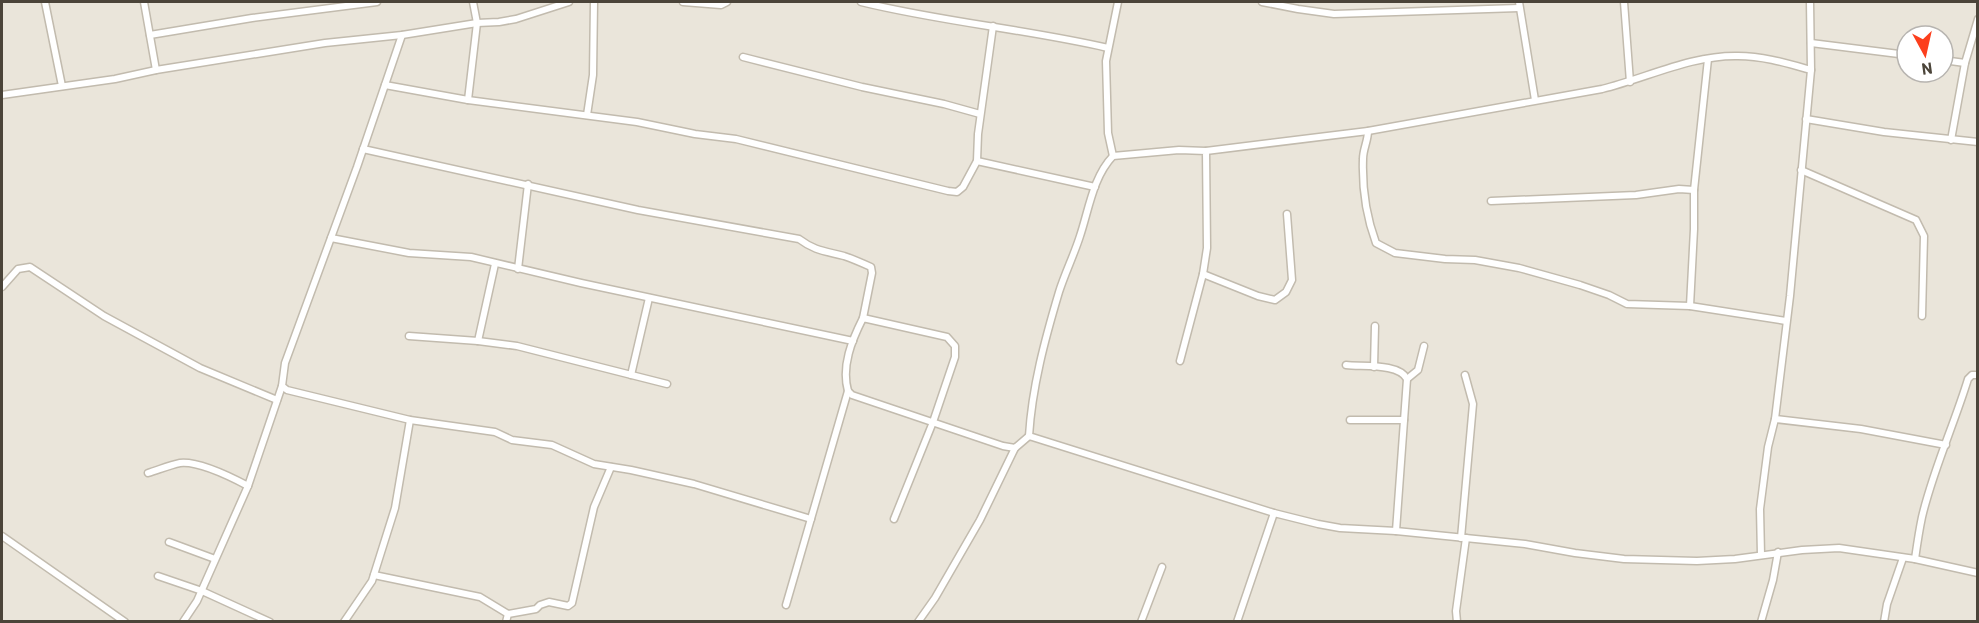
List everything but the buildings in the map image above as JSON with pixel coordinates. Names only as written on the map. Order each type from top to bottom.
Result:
[{"type":"street","points":[[45,2],[62,86]]},
{"type":"street","points":[[144,2],[156,70]]},
{"type":"street","points":[[150,35],[354,3],[377,2]]},
{"type":"street","points":[[468,99],[477,23],[473,2]]},
{"type":"street","points":[[2,95],[115,79],[156,70],[325,43],[499,22],[569,2]]},
{"type":"street","points":[[587,115],[592,75],[594,2]]},
{"type":"street","points":[[683,2],[721,5],[727,2]]},
{"type":"street","points":[[861,2],[1108,48]]},
{"type":"street","points":[[897,10],[899,2]]},
{"type":"street","points":[[1113,156],[1106,106],[1108,48],[1118,2]]},
{"type":"street","points":[[1262,2],[1334,14],[1519,5],[1535,100]]},
{"type":"street","points":[[1624,2],[1630,82]]},
{"type":"street","points":[[1761,555],[1760,509],[1768,447],[1775,419],[1811,70],[1810,2]]},
{"type":"street","points":[[1951,140],[1965,63],[1977,19]]},
{"type":"street","points":[[386,85],[736,139],[957,192],[963,187],[976,161],[980,114],[993,26]]},
{"type":"street","points":[[183,621],[202,591],[248,486],[282,386],[285,363],[402,35]]},
{"type":"street","points":[[1811,43],[1895,54]]},
{"type":"street","points":[[918,621],[935,598],[973,533],[1015,448],[1029,436],[1032,397],[1060,290],[1080,239],[1095,187],[1104,166],[1113,156],[1179,150],[1206,151],[1368,131],[1602,89],[1708,58],[1735,56],[1767,58],[1811,70]]},
{"type":"street","points":[[742,57],[980,114]]},
{"type":"street","points":[[1690,306],[1694,190],[1708,58]]},
{"type":"street","points":[[1955,62],[1965,63]]},
{"type":"street","points":[[1806,119],[1884,132],[1977,142]]},
{"type":"street","points":[[1368,131],[1368,140],[1363,155],[1363,179],[1368,220],[1376,243],[1395,253],[1475,260],[1519,268],[1580,285],[1627,304],[1690,306],[1786,321]]},
{"type":"street","points":[[363,149],[638,210],[799,239],[810,248],[856,260],[871,267],[872,273],[863,318],[853,340],[846,369],[848,391],[786,605]]},
{"type":"street","points":[[1180,362],[1203,274],[1207,248],[1206,151]]},
{"type":"street","points":[[976,161],[1095,187]]},
{"type":"street","points":[[1801,170],[1916,220],[1924,236],[1922,316]]},
{"type":"street","points":[[518,269],[528,184]]},
{"type":"street","points":[[1491,201],[1636,195],[1679,189],[1694,190]]},
{"type":"street","points":[[1203,274],[1258,296],[1275,300],[1286,292],[1292,280],[1287,214]]},
{"type":"street","points":[[331,238],[409,253],[471,257],[649,298],[853,340]]},
{"type":"street","points":[[478,341],[495,264]]},
{"type":"street","points":[[2,287],[18,268],[30,267],[104,316],[200,368],[277,400]]},
{"type":"street","points":[[631,375],[649,298]]},
{"type":"street","points":[[863,318],[947,337],[955,346],[955,357],[933,422],[894,519]]},
{"type":"street","points":[[1374,367],[1375,326]]},
{"type":"street","points":[[410,336],[517,346],[667,384]]},
{"type":"street","points":[[1407,379],[1418,370],[1424,346]]},
{"type":"street","points":[[1346,365],[1395,369],[1403,373],[1407,379],[1396,531]]},
{"type":"street","points":[[1457,621],[1473,404],[1465,375]]},
{"type":"street","points":[[1915,559],[1922,517],[1968,379],[1972,375],[1977,375]]},
{"type":"street","points":[[282,386],[287,390],[410,420],[495,432],[512,440],[552,445],[587,462],[694,484],[811,519]]},
{"type":"street","points":[[848,391],[852,395],[1002,446],[1015,448]]},
{"type":"street","points":[[1775,419],[1861,429],[1946,445]]},
{"type":"street","points":[[344,621],[374,575],[395,508],[410,420]]},
{"type":"street","points":[[1350,420],[1404,420]]},
{"type":"street","points":[[1029,436],[1274,513],[1340,528],[1396,531],[1526,544],[1624,559],[1697,561],[1839,548],[1915,559],[1977,573]]},
{"type":"street","points":[[148,473],[178,464],[192,463],[231,477],[248,486]]},
{"type":"street","points":[[374,575],[480,597],[507,618],[536,609],[540,604],[549,602],[568,606],[572,603],[594,507],[611,467]]},
{"type":"street","points":[[1237,621],[1274,513]]},
{"type":"street","points":[[2,536],[125,621]]},
{"type":"street","points":[[169,542],[215,559]]},
{"type":"street","points":[[1761,621],[1773,580],[1778,552]]},
{"type":"street","points":[[1884,621],[1887,604],[1903,558]]},
{"type":"street","points":[[1141,621],[1162,567]]},
{"type":"street","points":[[158,576],[202,591],[270,621]]},
{"type":"shaded area","points":[[2,2],[1977,2],[1977,621],[2,621]]}]
